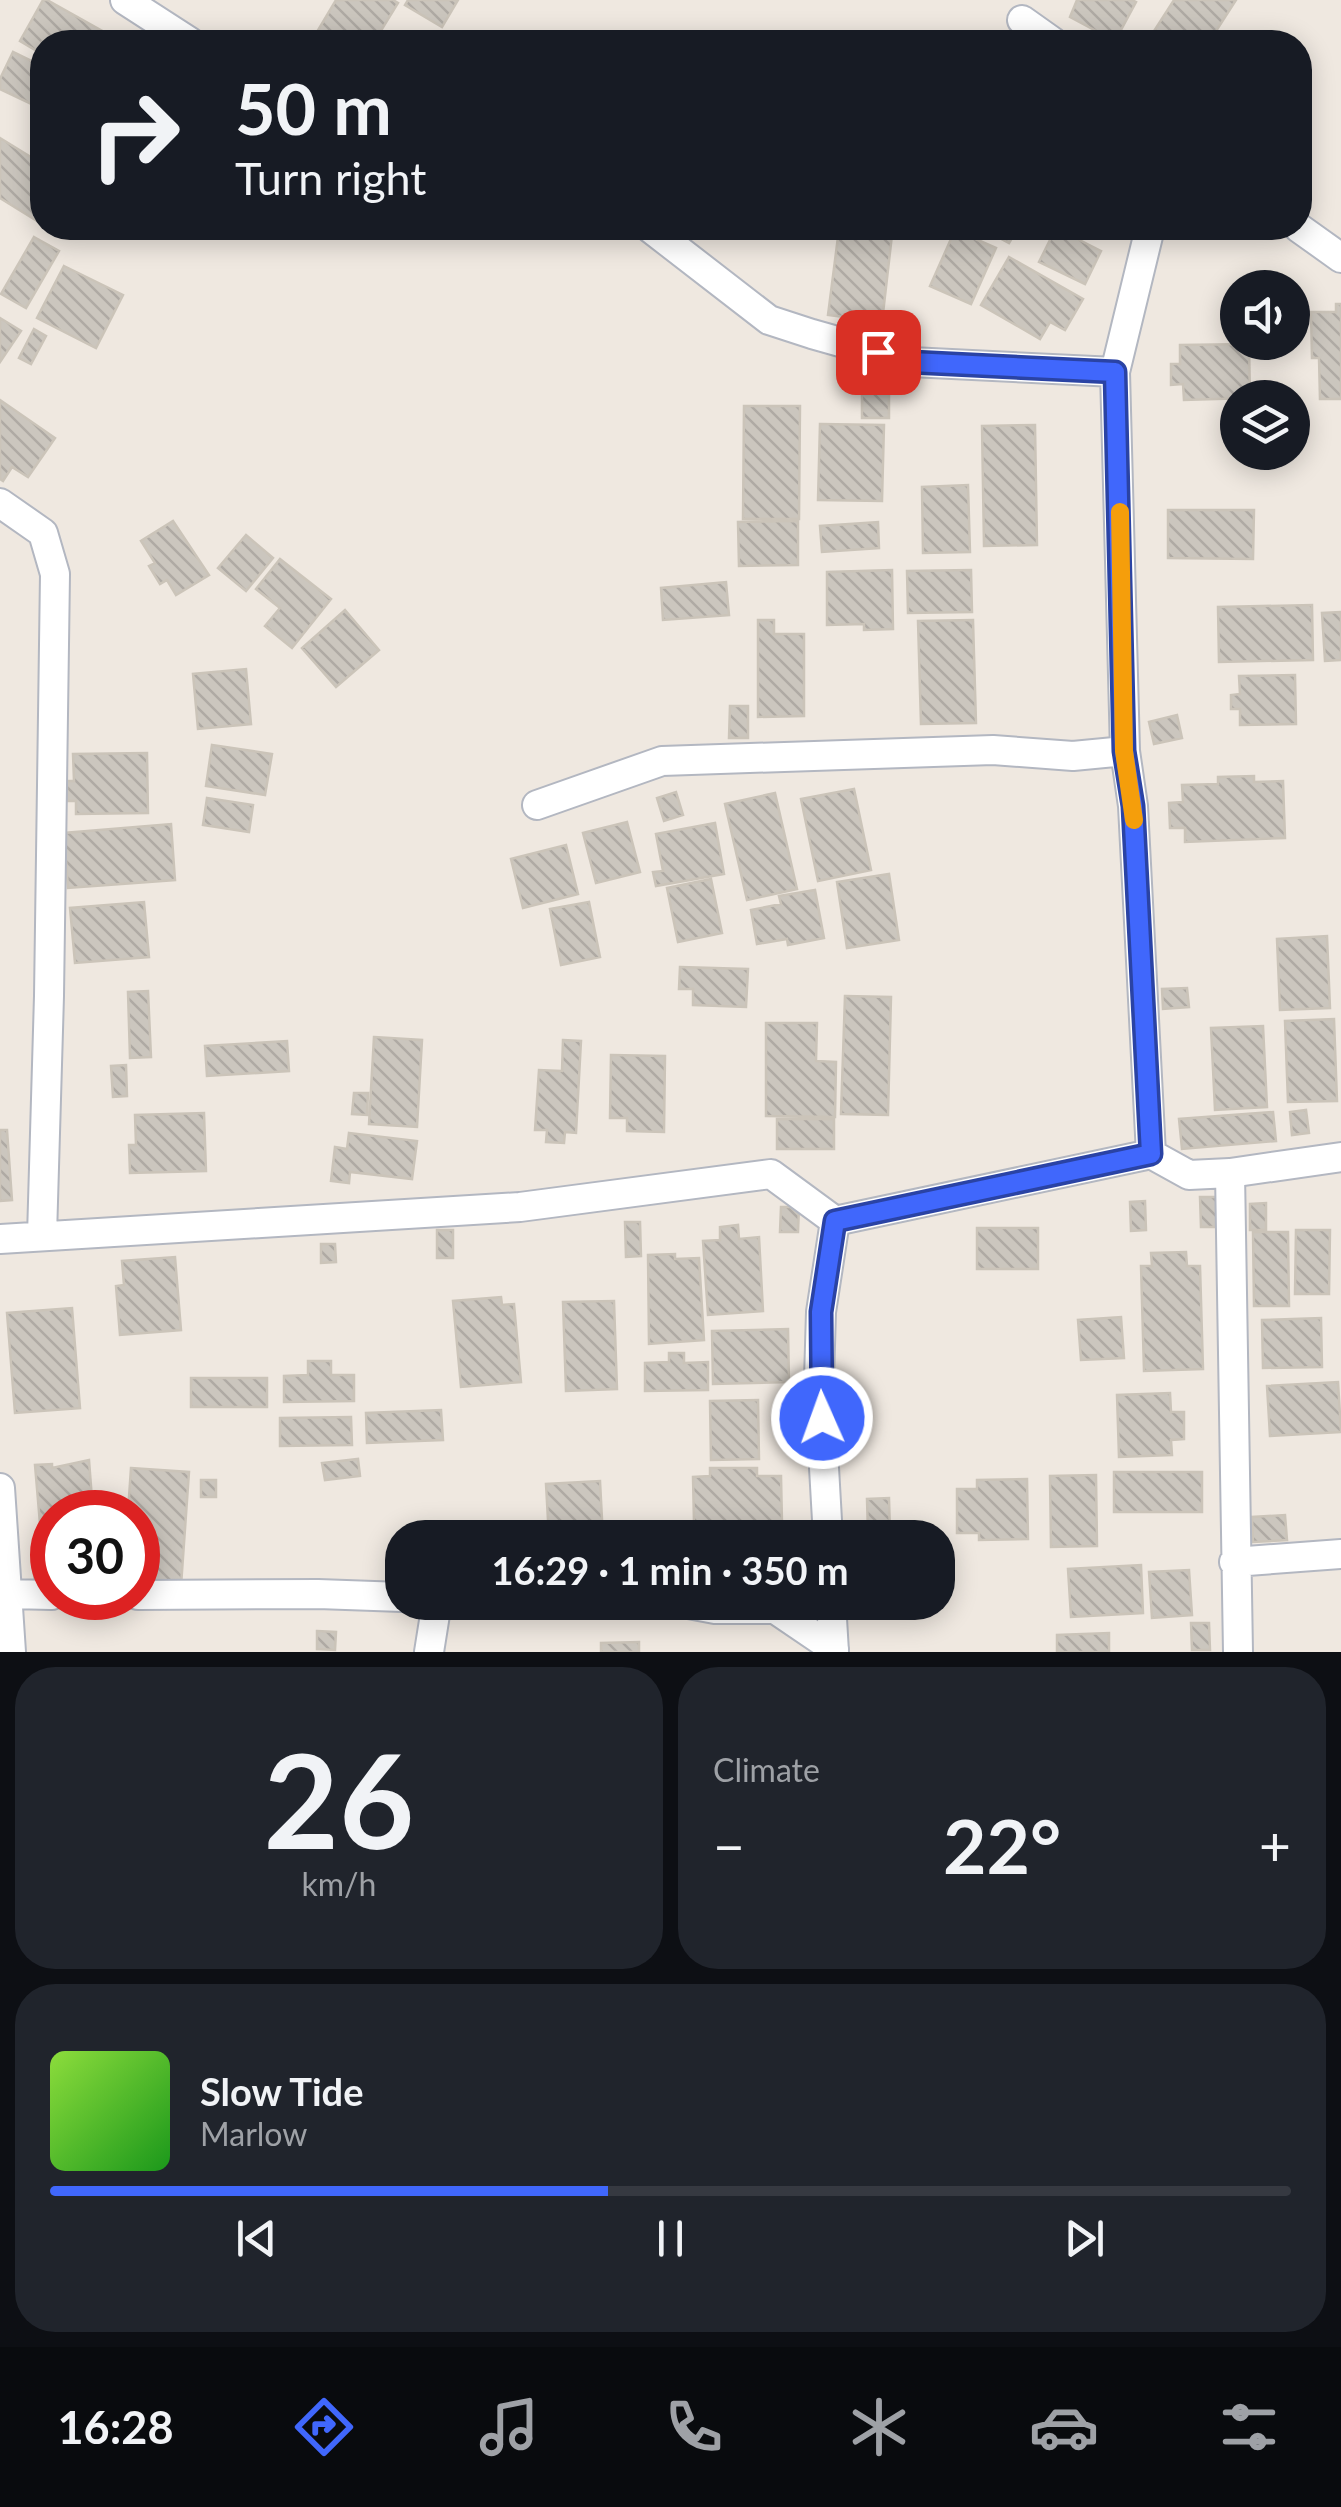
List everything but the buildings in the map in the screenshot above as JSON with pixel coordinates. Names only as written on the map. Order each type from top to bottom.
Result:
[{"type":"street","points":[[125,0],[171,30]]},
{"type":"street","points":[[1022,20],[1037,30]]},
{"type":"street","points":[[1312,237],[1341,258]]},
{"type":"street","points":[[666,240],[769,320],[812,334],[911,362],[1115,372]]},
{"type":"street","points":[[1147,240],[1115,372],[1124,751],[1133,806],[1151,1154]]},
{"type":"street","points":[[0,503],[43,532],[55,574],[50,996],[42,1236]]},
{"type":"street","points":[[536,805],[662,760],[994,750],[1073,756],[1124,751]]},
{"type":"street","points":[[0,1239],[520,1207],[770,1174],[835,1221],[1151,1154],[1189,1175],[1341,1157]]},
{"type":"street","points":[[1230,1173],[1238,1652]]},
{"type":"street","points":[[827,1520],[819,1379],[821,1312],[835,1221]]},
{"type":"street","points":[[0,1488],[11,1652]]},
{"type":"street","points":[[1234,1562],[1341,1554]]},
{"type":"street","points":[[8,1594],[30,1594]]},
{"type":"street","points":[[160,1595],[385,1596]]},
{"type":"street","points":[[429,1652],[434,1620]]},
{"type":"street","points":[[791,1620],[834,1650]]},
{"type":"street","points":[[832,1620],[834,1650]]},
{"type":"slow traffic","points":[[1120,512],[1124,751],[1134,820]]},
{"type":"route","points":[[822,1418],[821,1312],[835,1221],[1151,1154],[1133,806],[1124,751],[1115,372],[911,362],[878,352]]}]
